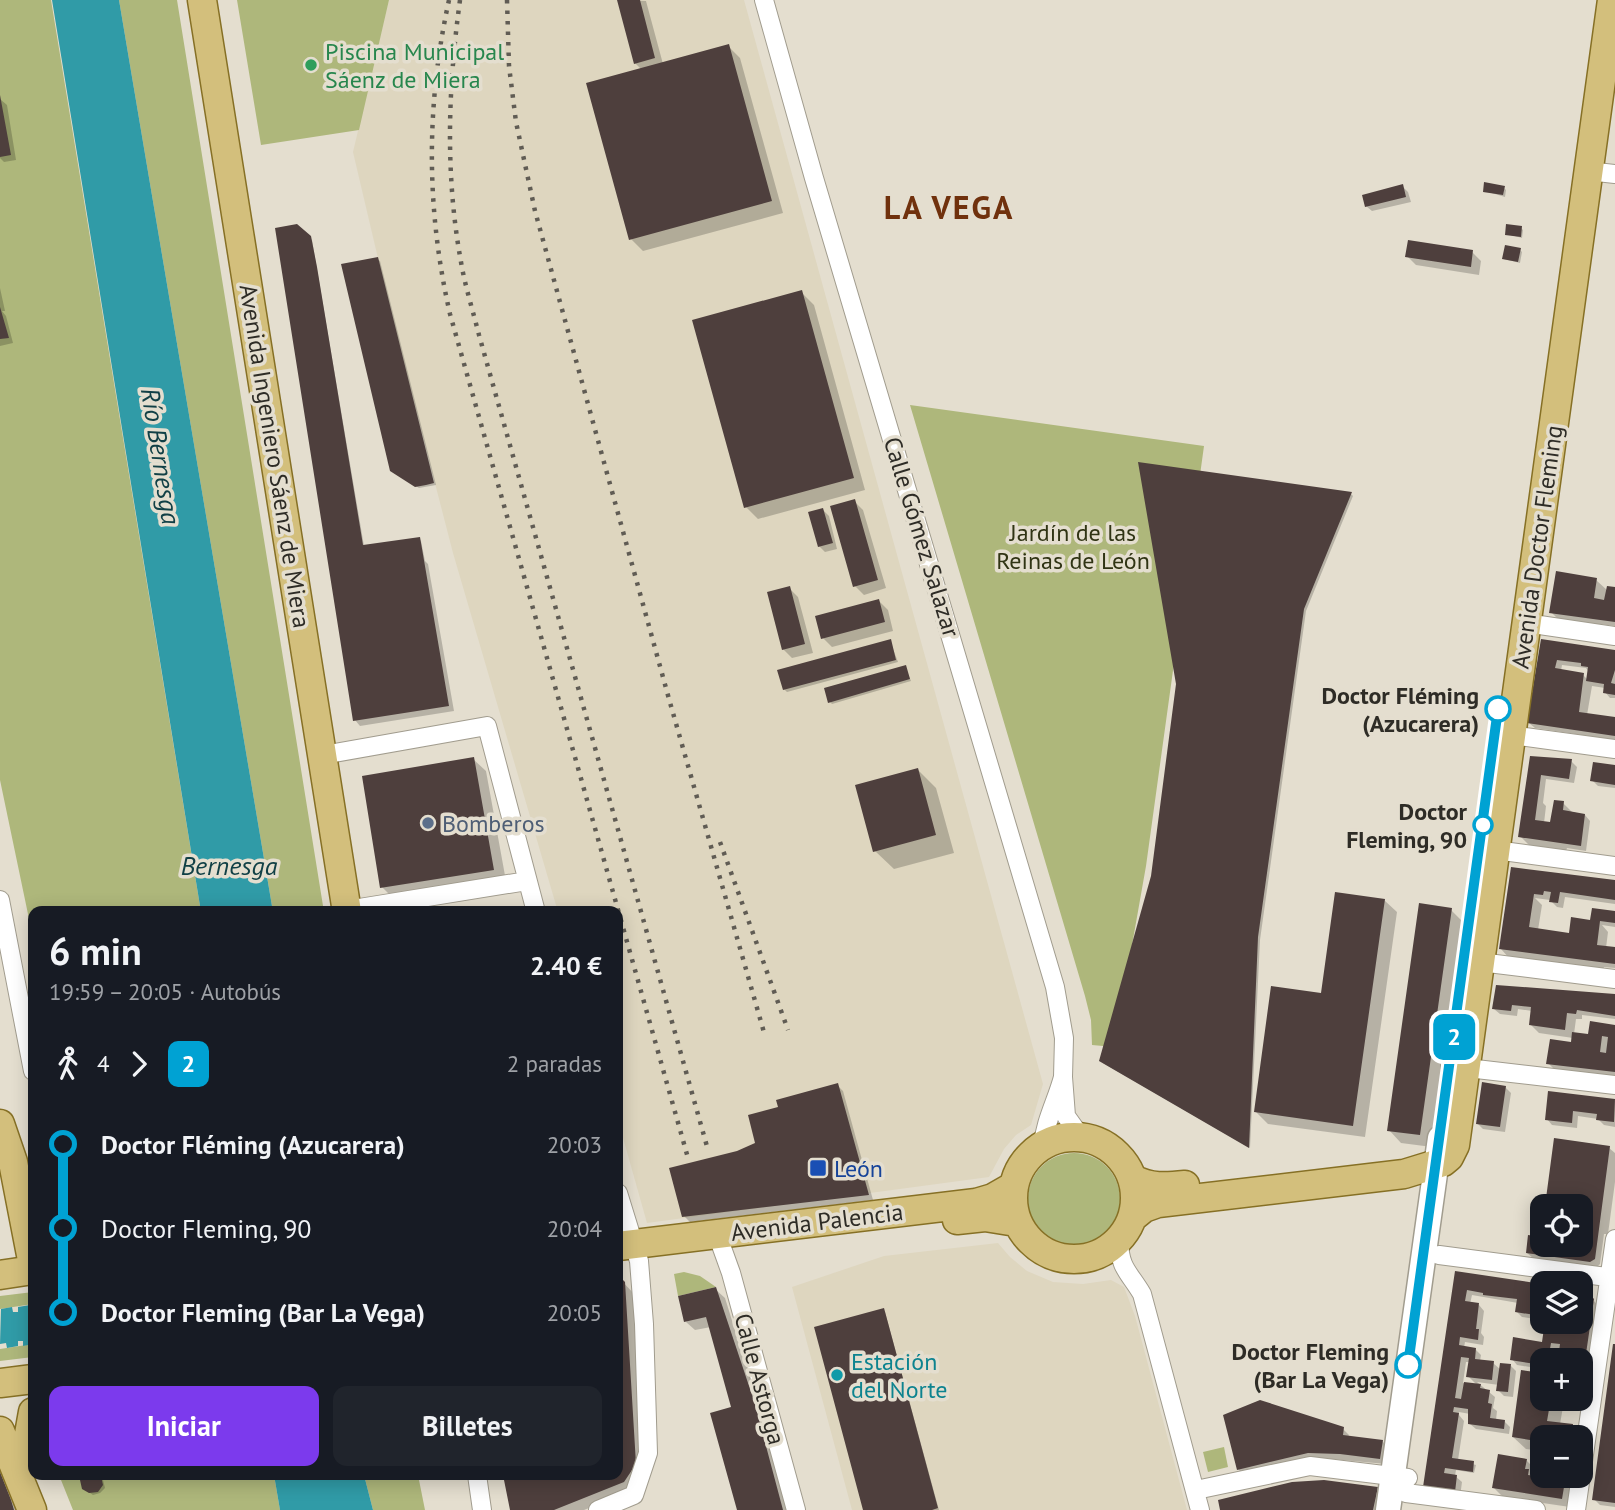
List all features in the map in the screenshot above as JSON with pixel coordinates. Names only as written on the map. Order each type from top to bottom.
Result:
[{"type":"main road","name":"Avenida Ingeniero Sáenz de Miera","points":[[202,0],[346,906]]},
{"type":"main road","name":"Avenida Doctor Fleming","points":[[1402,1489],[1432,1196],[1444,1149],[1457,1067],[1596,0]]},
{"type":"main road","name":"Avenida Doctor Fleming","points":[[1457,1067],[1480,962],[1526,623],[1602,173],[1612,0]]},
{"type":"main road","points":[[1,1136],[13,1162],[28,1241]]},
{"type":"main road","points":[[1068,1137],[1081,1137],[1098,1142],[1113,1151],[1125,1164],[1133,1180],[1135,1205],[1133,1217],[1119,1242],[1100,1254],[1084,1259],[1066,1259],[1050,1255],[1035,1245],[1016,1222],[1014,1186],[1024,1163],[1043,1145],[1068,1137]]},
{"type":"main road","name":"Avenida Doctor Fleming","points":[[1388,1510],[1402,1489],[1439,1255],[1444,1149]]},
{"type":"main road","points":[[1133,1217],[1144,1208],[1158,1203],[1404,1174],[1444,1149]]},
{"type":"main road","points":[[1133,1180],[1162,1188],[1415,1157],[1444,1149]]},
{"type":"main road","points":[[1404,1174],[1417,1180],[1432,1196]]},
{"type":"main road","name":"Avenida Palencia","points":[[719,1241],[976,1203],[993,1198],[1014,1186]]},
{"type":"main road","name":"Avenida Palencia","points":[[719,1241],[985,1217],[1016,1222]]},
{"type":"main road","points":[[627,1254],[719,1241]]},
{"type":"main road","points":[[0,1275],[28,1268]]},
{"type":"main road","points":[[0,1383],[28,1380]]},
{"type":"main road","points":[[0,1431],[32,1510]]},
{"type":"main road","points":[[40,1480],[52,1510]]},
{"type":"street","name":"Calle Gómez Salazar","points":[[764,0],[814,178],[1055,987],[1064,1038],[1066,1116],[1081,1137]]},
{"type":"street","points":[[1526,623],[1615,636]]},
{"type":"street","points":[[323,755],[487,726],[534,906]]},
{"type":"street","points":[[1511,735],[1615,749]]},
{"type":"street","points":[[1495,850],[1615,866]]},
{"type":"street","points":[[377,906],[527,881]]},
{"type":"street","points":[[0,900],[28,1045]]},
{"type":"street","points":[[1480,962],[1615,979]]},
{"type":"street","points":[[1457,1067],[1615,1085]]},
{"type":"street","name":"Calle Gómez Salazar","points":[[1043,1145],[1044,1131],[1063,1077]]},
{"type":"street","points":[[598,1510],[634,1495],[648,1453],[644,1324],[623,1227]]},
{"type":"street","points":[[1576,1510],[1613,1278],[1615,1239]]},
{"type":"street","name":"Calle Astorga","points":[[719,1241],[731,1273],[796,1510]]},
{"type":"street","points":[[1119,1242],[1125,1271],[1142,1294],[1200,1510]]},
{"type":"street","points":[[1439,1255],[1613,1278]]},
{"type":"street","points":[[1196,1490],[1310,1466],[1402,1489],[1536,1510]]},
{"type":"street","points":[[478,1480],[482,1510]]},
{"type":"shaded area","points":[[389,0],[744,0],[1043,1084],[1031,1125],[1016,1135],[1004,1149],[989,1177],[647,1223],[623,1138],[623,906],[556,906],[453,553],[353,152]]},
{"type":"shaded area","points":[[998,1243],[1027,1271],[1053,1282],[1083,1284],[1111,1280],[1124,1287],[1135,1316],[1187,1510],[852,1510],[792,1287],[884,1256]]},
{"type":"green space","points":[[0,0],[51,0],[200,906],[28,906],[28,914],[0,780]]},
{"type":"green space","points":[[119,0],[177,0],[323,906],[272,906]]},
{"type":"green space","name":"Piscina Municipal Sáenz de Miera","points":[[237,0],[389,0],[359,130],[261,145]]},
{"type":"green space","name":"Jardín de las Reinas de León","points":[[910,405],[1204,446],[1146,866],[1114,1047],[1092,1045],[1091,1020],[1085,996]]},
{"type":"green space","points":[[1074,1153],[1100,1161],[1112,1173],[1120,1199],[1112,1225],[1100,1237],[1074,1245],[1048,1237],[1036,1225],[1028,1199],[1036,1173],[1048,1161]]},
{"type":"green space","points":[[684,1272],[700,1276],[716,1287],[678,1296],[674,1274]]},
{"type":"green space","points":[[28,1293],[28,1305],[0,1309],[0,1296]]},
{"type":"green space","points":[[28,1345],[28,1358],[0,1361],[0,1349]]},
{"type":"green space","points":[[1224,1447],[1228,1467],[1208,1472],[1203,1452]]},
{"type":"green space","points":[[61,1480],[275,1480],[280,1510],[73,1510]]},
{"type":"green space","points":[[365,1480],[419,1480],[425,1510],[373,1510]]},
{"type":"water","name":"Bernesga","points":[[52,0],[119,0],[272,906],[200,906]]},
{"type":"water","points":[[28,1305],[28,1345],[23,1346],[23,1341],[18,1341],[18,1346],[7,1348],[6,1343],[0,1344],[1,1309],[12,1307],[13,1312],[18,1312],[18,1307]]},
{"type":"water","points":[[275,1480],[365,1480],[373,1510],[280,1510]]},
{"type":"building","points":[[617,0],[640,0],[655,58],[634,64]]},
{"type":"building","points":[[729,44],[772,201],[629,240],[586,83]]},
{"type":"building","points":[[0,95],[11,155],[0,157]]},
{"type":"building","points":[[1484,182],[1505,186],[1503,195],[1483,192]]},
{"type":"building","points":[[1403,184],[1406,197],[1365,207],[1362,195]]},
{"type":"building","points":[[297,224],[311,236],[363,545],[420,537],[449,706],[353,721],[275,228]]},
{"type":"building","points":[[1506,224],[1522,226],[1521,237],[1505,235]]},
{"type":"building","points":[[1408,240],[1473,250],[1471,267],[1405,257]]},
{"type":"building","points":[[1505,245],[1521,248],[1518,262],[1502,259]]},
{"type":"building","points":[[378,257],[434,483],[426,485],[415,487],[390,471],[341,264]]},
{"type":"building","points":[[802,290],[854,478],[744,508],[692,320]]},
{"type":"building","points":[[0,307],[9,338],[0,339]]},
{"type":"building","points":[[1138,462],[1352,492],[1304,609],[1258,937],[1249,1148],[1099,1061],[1151,876],[1176,684]]},
{"type":"building","points":[[855,499],[878,580],[853,587],[830,506]]},
{"type":"building","points":[[823,508],[833,543],[818,547],[808,512]]},
{"type":"building","points":[[1556,571],[1597,578],[1594,598],[1604,600],[1607,586],[1615,587],[1615,622],[1549,613]]},
{"type":"building","points":[[790,586],[805,644],[782,650],[767,592]]},
{"type":"building","points":[[879,599],[885,622],[821,639],[815,616]]},
{"type":"building","points":[[891,639],[896,660],[783,690],[777,670]]},
{"type":"building","points":[[1541,639],[1615,650],[1615,670],[1611,683],[1615,684],[1615,695],[1603,693],[1604,684],[1586,681],[1588,667],[1581,666],[1581,663],[1557,660],[1555,668],[1584,673],[1579,712],[1615,717],[1615,736],[1527,723]]},
{"type":"building","points":[[906,665],[910,679],[828,703],[824,688]]},
{"type":"building","points":[[1530,756],[1572,759],[1569,779],[1541,775],[1535,820],[1550,822],[1554,800],[1564,801],[1563,810],[1585,814],[1581,846],[1518,837]]},
{"type":"building","name":"Bomberos","points":[[474,757],[494,870],[380,888],[362,776]]},
{"type":"building","points":[[1593,762],[1615,765],[1615,785],[1590,781]]},
{"type":"building","points":[[918,768],[936,835],[873,852],[855,785]]},
{"type":"building","points":[[1511,867],[1615,880],[1615,900],[1560,892],[1558,903],[1549,902],[1551,892],[1534,894],[1529,927],[1569,933],[1571,917],[1590,920],[1592,908],[1615,911],[1615,923],[1600,921],[1597,945],[1615,947],[1615,964],[1499,949]]},
{"type":"building","points":[[1335,892],[1385,899],[1353,1126],[1254,1112],[1271,986],[1321,993]]},
{"type":"building","points":[[1419,903],[1452,908],[1420,1135],[1387,1131]]},
{"type":"building","points":[[1496,985],[1615,994],[1615,1016],[1577,1010],[1576,1014],[1567,1013],[1565,1030],[1529,1025],[1531,1007],[1512,1005],[1511,1011],[1492,1009]]},
{"type":"building","points":[[1590,1021],[1615,1025],[1615,1072],[1546,1064],[1550,1039],[1571,1042],[1572,1032],[1588,1034]],"holes":[[[1602,1036],[1608,1037],[1606,1053],[1600,1052]]]},
{"type":"building","points":[[1482,1082],[1506,1086],[1500,1127],[1476,1124]]},
{"type":"building","name":"León","points":[[838,1083],[869,1195],[682,1217],[669,1168],[737,1151],[755,1143],[748,1115],[778,1107],[776,1100]]},
{"type":"building","points":[[1548,1091],[1615,1099],[1614,1122],[1596,1120],[1597,1114],[1573,1111],[1572,1123],[1545,1120]]},
{"type":"building","points":[[1554,1138],[1610,1146],[1595,1259],[1590,1262],[1554,1257],[1593,1257],[1593,1194],[1547,1194]]},
{"type":"building","points":[[1530,1235],[1530,1254],[1526,1253]]},
{"type":"building","points":[[1455,1271],[1530,1282],[1530,1314],[1515,1312],[1517,1299],[1467,1290],[1465,1301],[1479,1303],[1476,1329],[1479,1329],[1478,1340],[1460,1337],[1459,1345],[1476,1348],[1475,1359],[1494,1361],[1492,1380],[1466,1377],[1469,1358],[1461,1357],[1455,1398],[1461,1399],[1464,1382],[1481,1384],[1480,1388],[1490,1390],[1490,1418],[1505,1420],[1504,1429],[1468,1424],[1468,1409],[1454,1407],[1453,1412],[1459,1413],[1452,1458],[1474,1461],[1473,1472],[1445,1468],[1444,1473],[1457,1475],[1455,1492],[1423,1487]]},
{"type":"building","points":[[623,1280],[636,1464],[624,1482],[554,1510],[510,1510],[504,1480],[623,1480]]},
{"type":"building","points":[[716,1287],[754,1401],[783,1510],[737,1510],[710,1413],[731,1407],[706,1317],[684,1322],[678,1296]]},
{"type":"building","points":[[884,1308],[938,1508],[932,1510],[863,1510],[814,1327]]},
{"type":"building","points":[[1543,1334],[1589,1334],[1587,1348],[1560,1348],[1560,1344],[1551,1343],[1550,1348],[1530,1348],[1530,1363],[1510,1360],[1513,1337],[1542,1342]]},
{"type":"building","points":[[1615,1344],[1615,1503],[1592,1500]]},
{"type":"building","points":[[1500,1363],[1511,1364],[1508,1392],[1496,1391]]},
{"type":"building","points":[[1521,1370],[1530,1371],[1530,1411],[1549,1411],[1547,1421],[1573,1425],[1530,1425],[1530,1440],[1512,1437]]},
{"type":"building","points":[[1260,1400],[1344,1427],[1343,1435],[1383,1440],[1380,1459],[1308,1453],[1237,1470],[1223,1415]]},
{"type":"building","points":[[1498,1454],[1527,1459],[1525,1469],[1529,1469],[1530,1488],[1564,1488],[1562,1499],[1492,1488]]},
{"type":"building","points":[[0,1472],[11,1500],[14,1510],[0,1510]]},
{"type":"building","points":[[80,1480],[102,1480],[103,1485],[98,1492],[89,1493],[82,1489]]},
{"type":"building","points":[[1324,1480],[1378,1487],[1373,1510],[1220,1510],[1218,1500],[1292,1482]]},
{"type":"railway","points":[[449,0],[436,79],[432,157],[436,235],[442,275],[450,314],[617,906]]},
{"type":"railway","points":[[460,0],[451,98],[450,164],[463,271],[708,1150]]},
{"type":"railway","points":[[507,0],[509,66],[516,122],[535,211],[765,1036]]},
{"type":"railway","points":[[720,842],[788,1030]]},
{"type":"railway","points":[[623,927],[688,1158]]},
{"type":"bus line","name":"2","points":[[1408,1365],[1498,709]]},
{"type":"place","name":"Piscina Municipal Sáenz de Miera","points":[[311,65]]},
{"type":"place","name":"Doctor Fléming (Azucarera)","points":[[1498,709]]},
{"type":"place","name":"Bomberos","points":[[428,823]]},
{"type":"place","name":"Doctor Fleming, 90","points":[[1483,825]]},
{"type":"place","name":"León","points":[[818,1168]]},
{"type":"place","name":"Doctor Fleming (Bar La Vega)","points":[[1408,1365]]},
{"type":"place","name":"Estación del Norte","points":[[837,1375]]},
{"type":"district","name":"LA VEGA","points":[[949,207]]},
{"type":"water label","name":"Río Bernesga","points":[[161,456]]}]
